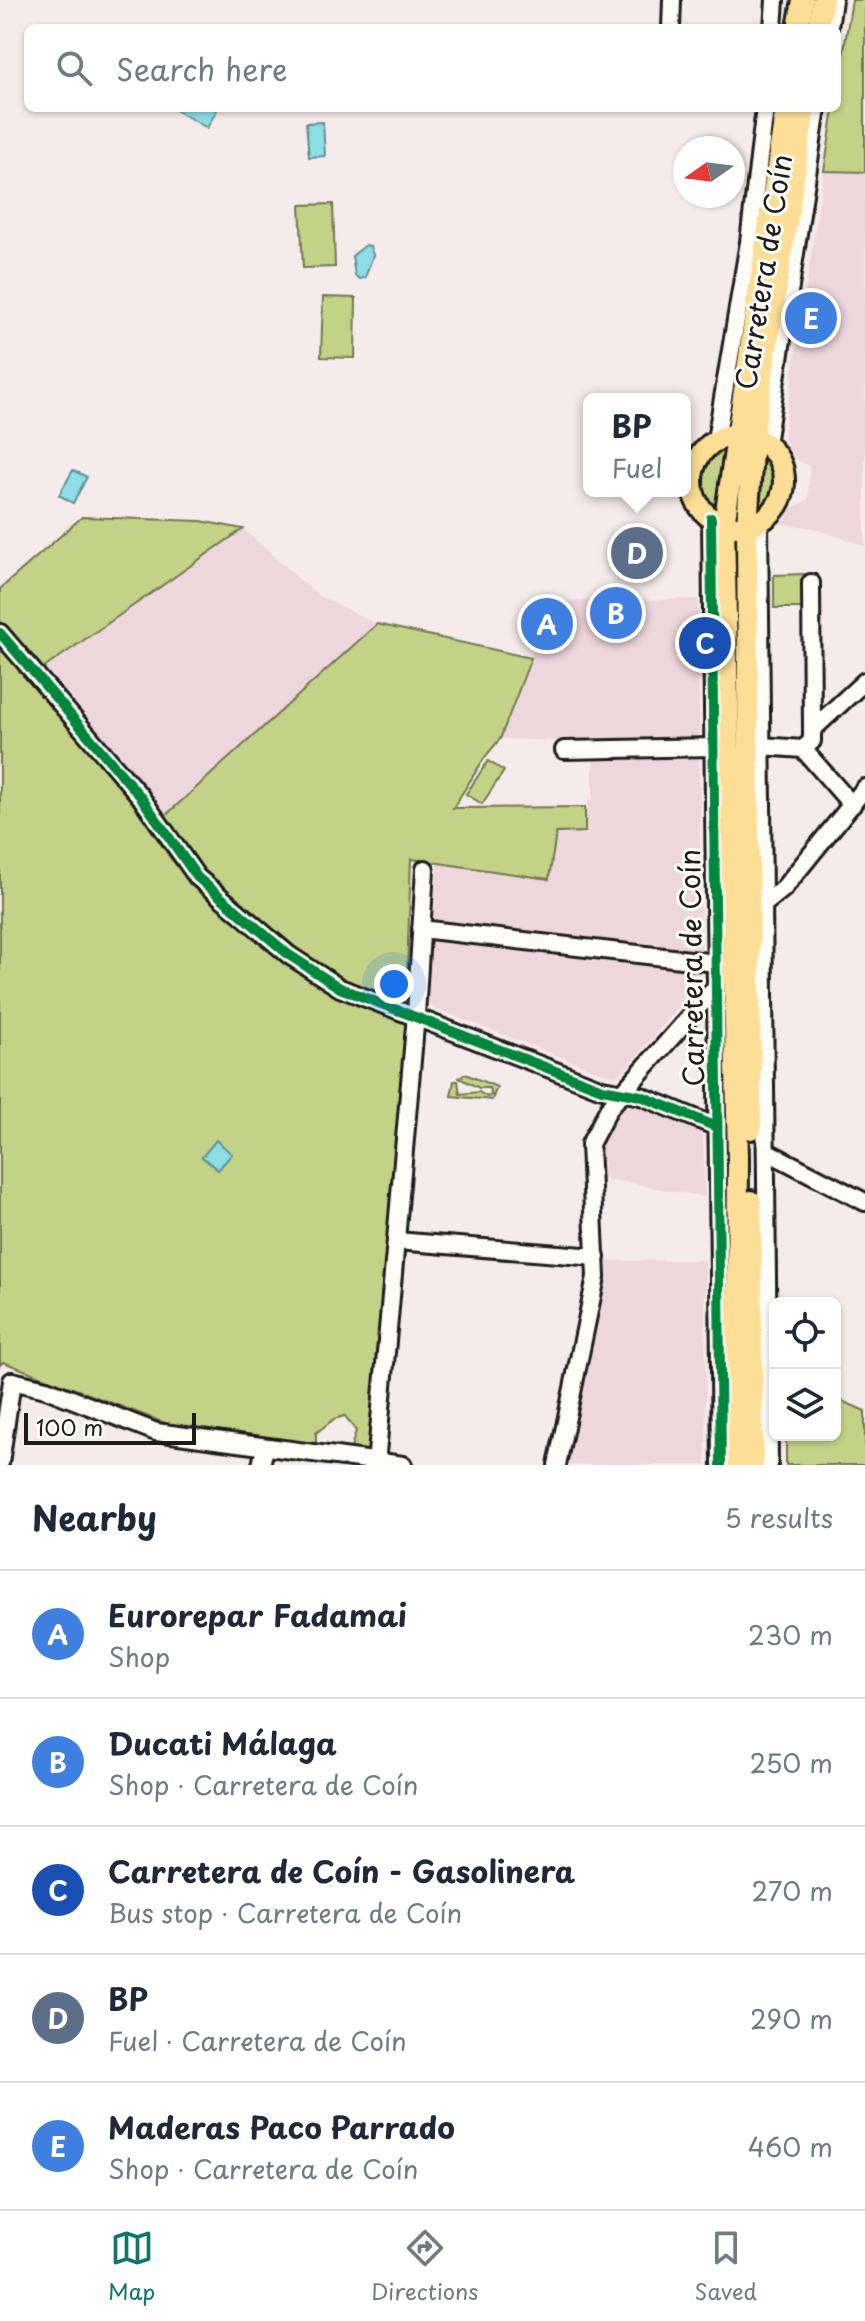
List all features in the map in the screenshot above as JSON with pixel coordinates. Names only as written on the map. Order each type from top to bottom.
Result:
[{"type":"main road","points":[[799,24],[803,0]]},
{"type":"main road","points":[[819,24],[823,0]]},
{"type":"main road","points":[[753,1465],[753,524],[742,439],[785,112]]},
{"type":"main road","points":[[718,522],[742,439],[804,112]]},
{"type":"main road","points":[[742,439],[776,456],[783,485],[771,512],[753,524],[718,522],[695,499],[692,483],[698,458],[742,439]]},
{"type":"main road","name":"Carretera de Coín","points":[[718,522],[738,1159],[736,1465]]},
{"type":"street","points":[[671,24],[672,0]]},
{"type":"street","points":[[773,24],[775,0]]},
{"type":"street","points":[[830,24],[833,0]]},
{"type":"street","name":"Carretera de Coín","points":[[742,439],[749,242],[765,112]]},
{"type":"street","name":"Carretera de Coín","points":[[742,439],[816,112]]},
{"type":"street","name":"Carretera de Coín","points":[[718,522],[714,747],[721,1465]]},
{"type":"street","points":[[753,524],[761,746],[769,1465]]},
{"type":"street","points":[[803,749],[812,741],[811,583]]},
{"type":"street","points":[[0,633],[140,796],[197,877],[289,955],[340,988],[602,1089],[623,1093],[717,1127]]},
{"type":"street","points":[[812,730],[865,681]]},
{"type":"street","points":[[761,746],[803,749],[852,805]]},
{"type":"street","points":[[564,750],[714,747]]},
{"type":"street","points":[[763,905],[783,889],[865,788]]},
{"type":"street","points":[[376,1463],[416,1015],[425,869]]},
{"type":"street","points":[[421,929],[716,963]]},
{"type":"street","points":[[557,1465],[596,1277],[588,1170],[590,1144],[602,1118],[716,987]]},
{"type":"street","points":[[766,1151],[865,1202]]},
{"type":"street","points":[[396,1241],[596,1257]]},
{"type":"street","points":[[0,1463],[6,1384],[46,1389],[156,1432],[263,1456],[403,1465]]},
{"type":"shaded area","points":[[824,171],[865,172],[865,546],[810,527],[781,524],[793,507],[808,500],[809,466],[794,458],[783,437]]},
{"type":"shaded area","points":[[243,529],[317,595],[377,624],[165,816],[138,778],[41,670]]},
{"type":"shaded area","points":[[698,599],[701,953],[698,984],[626,1069],[616,1075],[606,1074],[433,1008],[428,1001],[438,864],[549,879],[556,833],[585,832],[585,807],[588,807],[588,800],[593,800],[593,742],[500,739],[551,601]]},
{"type":"shaded area","points":[[636,1103],[703,1134],[705,1197],[597,1177],[603,1170],[604,1160],[598,1153],[614,1113],[627,1104]]},
{"type":"shaded area","points":[[705,1260],[706,1465],[567,1465],[606,1261]]},
{"type":"green space","points":[[852,0],[865,0],[865,172],[824,171],[834,112],[841,112],[841,67]]},
{"type":"green space","points":[[333,204],[335,267],[303,268],[300,205]]},
{"type":"green space","points":[[323,297],[356,298],[355,358],[321,357]]},
{"type":"green space","points":[[724,449],[719,511],[707,496],[704,478],[709,462]]},
{"type":"green space","points":[[757,454],[769,469],[772,486],[766,501],[751,514]]},
{"type":"green space","points":[[82,517],[201,521],[243,529],[41,670],[0,621],[0,589]]},
{"type":"green space","points":[[804,574],[805,608],[774,608],[774,575]]},
{"type":"green space","points":[[377,624],[531,658],[500,739],[453,808],[585,807],[585,832],[556,833],[549,879],[411,859],[406,1001],[344,980],[297,951],[202,874],[165,816]]},
{"type":"green space","points":[[0,648],[122,788],[171,859],[196,888],[286,965],[323,986],[406,1021],[373,1443],[368,1451],[351,1448],[356,1431],[345,1416],[334,1419],[316,1433],[316,1445],[181,1429],[3,1362],[0,1365]]},
{"type":"green space","points":[[488,761],[504,771],[482,804],[466,794]]},
{"type":"green space","points":[[465,1074],[497,1087],[492,1100],[451,1096],[454,1081],[458,1081],[460,1094],[479,1092],[487,1097],[492,1095],[489,1088],[479,1088],[459,1078]]},
{"type":"green space","points":[[841,1401],[865,1411],[865,1465],[786,1465],[786,1441],[841,1441]]},
{"type":"water","points":[[179,112],[216,112],[207,128]]},
{"type":"water","points":[[323,122],[325,156],[309,157],[306,123]]},
{"type":"water","points":[[366,245],[370,246],[373,255],[365,278],[360,279],[355,276],[352,256]]},
{"type":"water","points":[[73,470],[87,477],[73,503],[59,495]]},
{"type":"water","points":[[216,1140],[232,1154],[218,1170],[202,1157]]},
{"type":"cycle path","points":[[711,518],[721,1465]]},
{"type":"cycle path","points":[[0,633],[140,796],[197,877],[289,955],[340,988],[602,1089],[641,1096],[717,1127]]},
{"type":"place","name":"Maderas Paco Parrado","points":[[811,318]]},
{"type":"place","name":"BP","points":[[637,553]]},
{"type":"place","name":"Ducati Málaga","points":[[616,613]]},
{"type":"place","name":"Eurorepar Fadamai","points":[[547,624]]},
{"type":"place","name":"Carretera de Coín - Gasolinera","points":[[705,643]]}]
